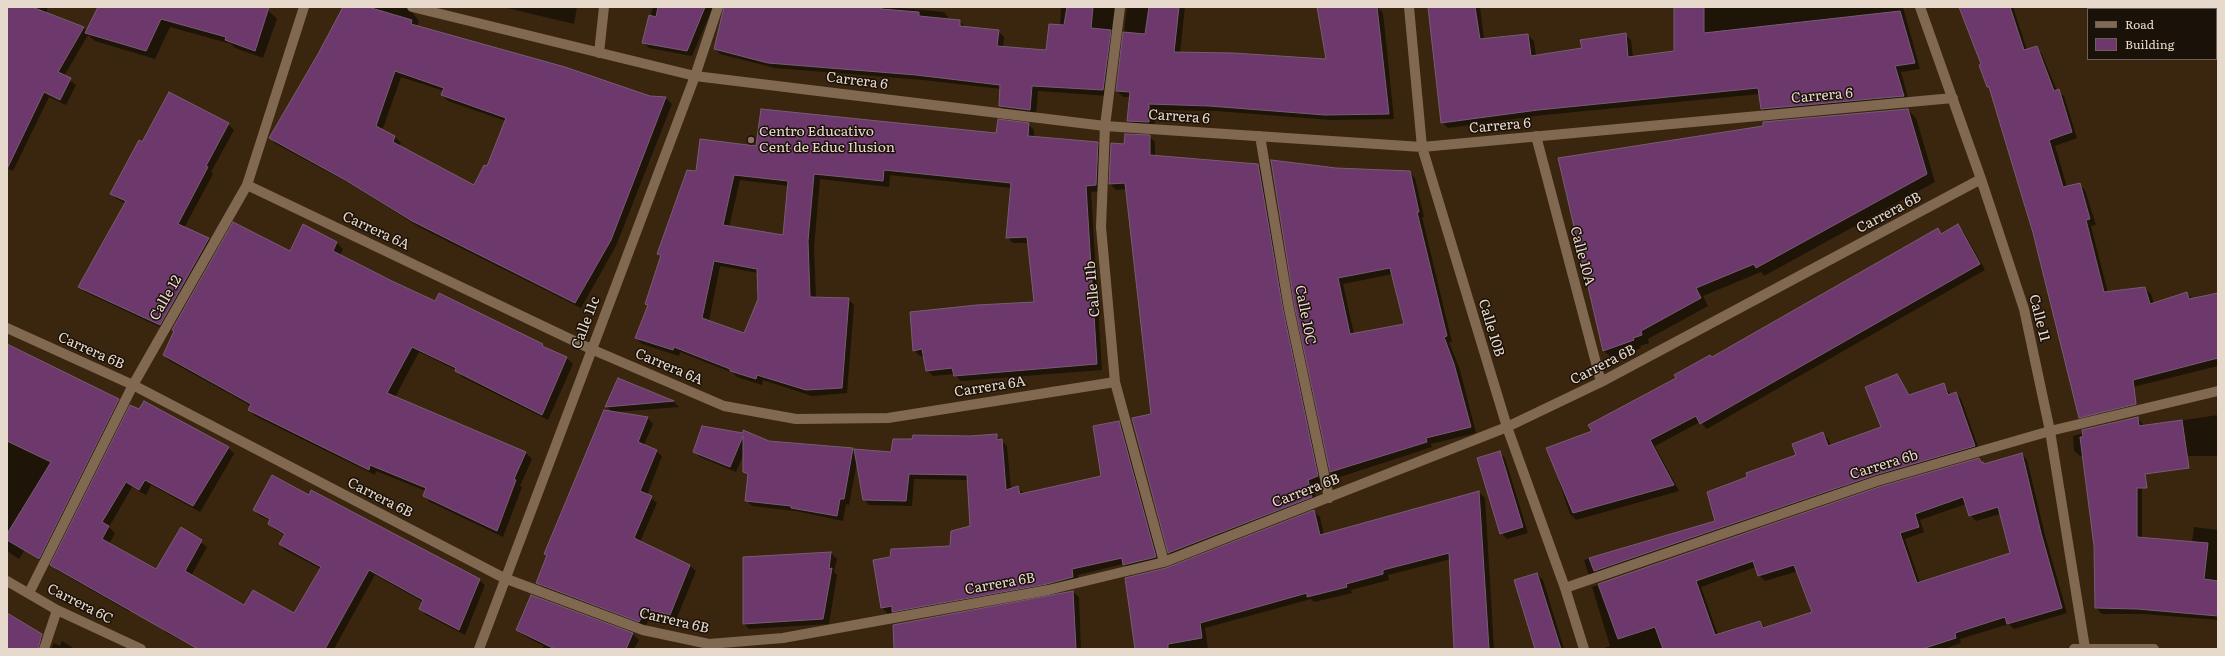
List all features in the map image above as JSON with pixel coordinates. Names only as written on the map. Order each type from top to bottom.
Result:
[{"type":"street","name":"Calle 12","points":[[29,593],[133,385],[247,185],[304,7]]},
{"type":"street","name":"Carrera 6","points":[[412,7],[695,76],[1105,126],[1422,147],[1952,98]]},
{"type":"street","points":[[599,53],[604,7]]},
{"type":"street","name":"Calle 11c","points":[[479,649],[504,578],[695,76],[718,7]]},
{"type":"street","name":"Calle 11b","points":[[1120,7],[1105,126],[1101,227],[1115,382],[1164,562]]},
{"type":"street","name":"Calle 10B","points":[[1409,7],[1422,147],[1507,427],[1565,588],[1584,649]]},
{"type":"street","name":"Calle 11","points":[[1920,7],[1981,179],[2024,309],[2050,431],[2085,648]]},
{"type":"street","name":"Calle 10C","points":[[1260,136],[1289,309],[1329,498]]},
{"type":"street","name":"Calle 10A","points":[[1536,136],[1601,382]]},
{"type":"street","name":"Carrera 6B","points":[[7,328],[133,385],[504,578],[643,630],[709,644],[783,638],[1048,590],[1164,562],[1507,427],[1601,382],[1981,179]]},
{"type":"street","name":"Carrera 6A","points":[[247,185],[591,349],[724,406],[796,419],[888,418],[1115,382]]},
{"type":"street","name":"Carrera 6b","points":[[1565,588],[1877,481],[2050,431],[2218,391]]},
{"type":"street","name":"Carrera 6C","points":[[7,581],[57,610],[141,649]]},
{"type":"street","points":[[44,649],[57,610]]},
{"type":"street","points":[[2074,649],[2154,649]]},
{"type":"building","points":[[7,7],[32,7],[84,27],[58,72],[71,78],[60,100],[44,92],[7,169]]},
{"type":"building","points":[[98,7],[269,7],[255,51],[225,40],[226,37],[161,19],[146,51],[85,33]]},
{"type":"building","points":[[343,7],[368,7],[412,20],[411,24],[565,67],[650,96],[666,97],[611,240],[575,303],[412,221],[347,181],[269,138],[318,54]],"holes":[[[395,71],[444,88],[441,95],[506,118],[487,166],[484,165],[474,185],[393,142],[395,136],[376,126]]]},
{"type":"building","points":[[658,7],[705,7],[687,51],[642,43],[649,15],[656,17]]},
{"type":"building","points":[[724,7],[881,7],[881,9],[919,12],[919,16],[960,20],[960,26],[999,30],[997,46],[1046,50],[1049,24],[1064,25],[1067,7],[1093,7],[1091,28],[1111,30],[1103,90],[1032,86],[1030,110],[999,106],[1000,85],[916,75],[768,63],[714,49]]},
{"type":"building","points":[[1149,7],[1179,7],[1174,52],[1233,53],[1326,59],[1317,7],[1377,7],[1389,114],[1325,115],[1209,106],[1149,104],[1149,122],[1127,121],[1130,92],[1116,91],[1123,32],[1145,34]]},
{"type":"building","points":[[1428,7],[1475,7],[1480,39],[1528,34],[1531,56],[1582,48],[1580,40],[1626,33],[1628,57],[1674,51],[1674,7],[1704,7],[1704,33],[1900,11],[1915,63],[1895,66],[1904,96],[1761,109],[1758,88],[1538,110],[1441,123]]},
{"type":"building","points":[[1959,7],[2010,7],[2024,50],[2037,46],[2054,91],[2059,89],[2072,132],[2049,140],[2063,187],[2080,183],[2090,219],[2086,220],[2104,292],[2145,287],[2150,304],[2187,292],[2189,299],[2218,293],[2218,358],[2133,380],[2136,404],[2079,418],[2033,233],[1989,87],[1987,87],[1979,65],[1981,64]]},
{"type":"building","points":[[169,92],[229,123],[178,224],[209,238],[160,325],[78,287],[126,201],[110,194],[139,140],[142,142]]},
{"type":"building","points":[[761,109],[996,133],[998,119],[1029,123],[1028,136],[1098,142],[1096,185],[1086,186],[1097,364],[954,376],[952,368],[926,371],[922,349],[913,351],[910,312],[977,305],[1034,302],[1027,237],[1006,238],[1011,183],[884,170],[883,181],[814,174],[808,241],[810,297],[849,298],[842,388],[806,390],[757,375],[756,379],[730,371],[730,369],[674,347],[673,350],[635,338],[648,305],[645,304],[661,255],[657,254],[687,170],[696,171],[700,139],[756,146]],"holes":[[[734,175],[788,181],[783,235],[723,225]],[[714,261],[757,269],[758,299],[744,333],[702,318]]]},
{"type":"building","points":[[1908,109],[1927,174],[1756,268],[1754,264],[1696,288],[1701,298],[1641,331],[1642,335],[1633,338],[1634,340],[1603,351],[1558,158],[1763,126],[1763,122]]},
{"type":"building","points":[[1125,134],[1150,135],[1150,155],[1258,164],[1283,310],[1318,476],[1308,480],[1312,497],[1168,553],[1132,418],[1151,414],[1125,183],[1109,184],[1111,143],[1124,144]]},
{"type":"building","points":[[1271,160],[1336,168],[1410,171],[1419,212],[1417,212],[1447,336],[1444,337],[1454,364],[1471,427],[1426,438],[1427,442],[1330,472],[1295,308]],"holes":[[[1390,268],[1404,324],[1350,334],[1338,278]]]},
{"type":"building","points":[[233,222],[290,251],[303,224],[337,242],[333,251],[392,281],[435,301],[439,293],[543,344],[542,346],[567,357],[542,415],[455,371],[456,368],[412,347],[387,393],[526,452],[514,479],[516,480],[497,531],[423,496],[426,488],[370,465],[369,470],[248,410],[251,404],[163,355],[174,331],[172,330]]},
{"type":"building","points":[[1958,224],[1980,264],[1700,424],[1696,416],[1650,440],[1674,485],[1573,513],[1546,448],[1592,431],[1588,425],[1676,378],[1674,375],[1710,355],[1712,357],[1938,228],[1941,234]]},
{"type":"building","points":[[7,344],[119,399],[39,559],[7,540],[7,534],[51,462],[7,441]]},
{"type":"building","points":[[1897,374],[1909,395],[1944,383],[1948,395],[1956,392],[1975,446],[1875,475],[1594,571],[1589,558],[1715,521],[1707,492],[1747,477],[1746,473],[1796,455],[1792,444],[1823,432],[1828,446],[1881,427],[1865,387]]},
{"type":"building","points":[[618,378],[674,401],[605,407]]},
{"type":"building","points":[[144,401],[229,447],[193,506],[145,480],[139,490],[126,482],[102,522],[109,526],[102,539],[156,569],[181,527],[202,540],[185,571],[244,605],[253,590],[294,613],[321,567],[279,544],[285,534],[268,524],[270,519],[253,510],[272,475],[309,495],[311,490],[480,579],[459,630],[419,609],[423,600],[369,570],[325,649],[198,649],[50,565],[130,405],[139,409]]},
{"type":"building","points":[[604,410],[648,417],[638,442],[657,450],[640,491],[652,496],[634,538],[690,565],[670,615],[646,609],[639,622],[536,583],[547,555],[544,554]]},
{"type":"building","points":[[2138,417],[2139,426],[2182,420],[2189,468],[2145,474],[2147,488],[2137,488],[2137,537],[2208,543],[2204,579],[2218,581],[2218,616],[2137,609],[2095,608],[2094,546],[2080,437],[2083,437],[2082,430]]},
{"type":"building","points":[[1119,421],[1156,557],[1123,565],[1122,558],[1072,569],[1073,577],[1047,584],[892,612],[892,606],[881,608],[873,560],[890,557],[891,549],[950,546],[951,531],[970,526],[967,475],[909,474],[906,501],[863,500],[854,449],[891,452],[893,439],[912,439],[913,435],[970,436],[997,434],[997,440],[1002,439],[1006,490],[1018,486],[1020,494],[1101,476],[1093,426]]},
{"type":"building","points":[[702,426],[743,433],[743,430],[769,441],[853,448],[844,499],[840,499],[837,516],[791,508],[791,506],[745,501],[748,474],[743,472],[743,436],[730,467],[693,452]]},
{"type":"building","points":[[1500,451],[1523,527],[1500,534],[1477,458]]},
{"type":"building","points":[[2022,453],[2041,533],[2062,608],[2007,624],[2005,617],[1955,633],[1956,638],[1922,649],[1663,649],[1655,627],[1618,639],[1598,584],[1879,487],[1979,458],[1984,464]],"holes":[[[1963,497],[1969,516],[1998,507],[2010,553],[1917,583],[1900,533],[1919,527],[1915,514]],[[1753,561],[1758,576],[1794,565],[1812,612],[1763,628],[1760,621],[1715,635],[1696,581]]]},
{"type":"building","points":[[1479,491],[1489,649],[1454,649],[1449,553],[1383,570],[1383,574],[1346,584],[1347,587],[1307,597],[1307,593],[1200,623],[1202,638],[1168,644],[1168,649],[1135,649],[1125,578],[1166,568],[1314,510],[1320,535]]},
{"type":"building","points":[[831,552],[829,569],[832,568],[823,619],[743,624],[743,557]]},
{"type":"building","points":[[1537,573],[1561,649],[1535,649],[1514,580]]},
{"type":"building","points":[[1073,591],[1076,649],[894,649],[893,625]]},
{"type":"building","points":[[531,595],[633,633],[626,649],[555,649],[516,630]]},
{"type":"building","points":[[7,613],[42,634],[38,649],[7,649]]},
{"type":"place","name":"Centro Educativo Cent de Educ Ilusion","points":[[751,140]]}]
